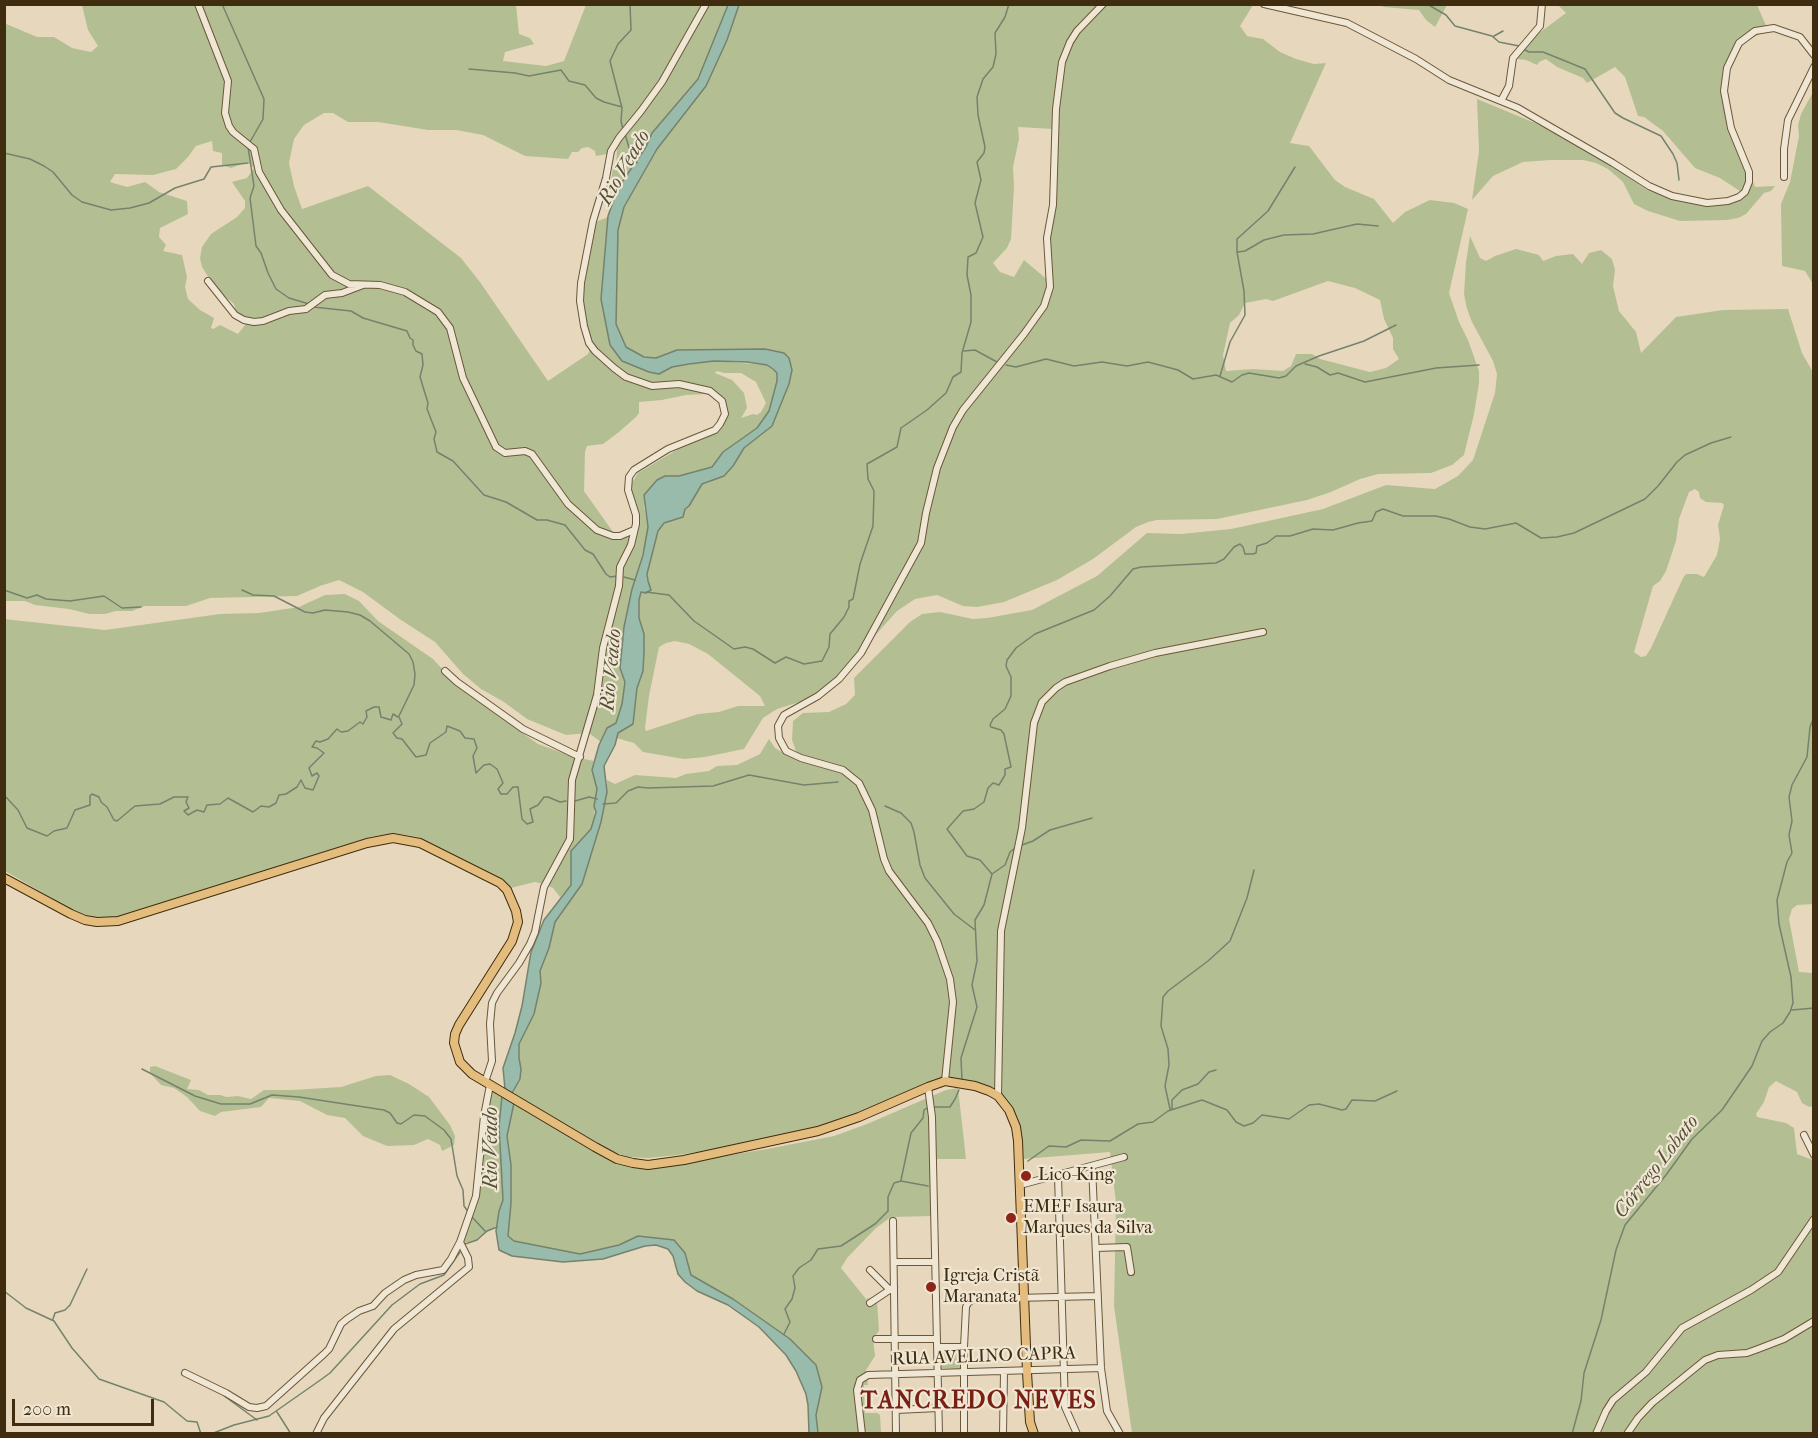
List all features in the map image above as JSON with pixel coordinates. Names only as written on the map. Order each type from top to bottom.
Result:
[{"type":"main road","points":[[4,878],[85,920],[118,921],[367,843],[393,838],[420,843],[500,883],[507,890],[516,911],[518,922],[516,934],[455,1034],[454,1043],[460,1062],[487,1084],[617,1159],[633,1163],[648,1165],[684,1160],[834,1127],[945,1081],[975,1086],[998,1096],[1009,1110],[1016,1127],[1026,1372],[1030,1422],[1034,1434]]},
{"type":"street","points":[[198,4],[228,81],[225,113],[229,126],[233,132],[254,148],[259,172],[281,210],[332,275],[349,284],[380,285],[405,292],[432,307],[443,317],[452,335],[463,378],[490,438],[499,450],[509,453],[525,451],[532,454],[568,504],[597,530],[613,536],[620,536],[634,530]]},
{"type":"street","points":[[185,1373],[249,1407],[266,1406],[329,1349],[341,1324],[347,1318],[373,1306],[404,1280],[416,1275],[443,1270],[460,1242],[476,1196],[487,1084],[492,1061],[490,1024],[492,1004],[530,944],[535,932],[544,887],[570,840],[571,787],[597,695],[603,648],[619,586],[620,567],[631,544],[634,530],[636,514],[628,485],[631,473],[668,449],[715,430],[723,420],[724,406],[710,391],[680,384],[652,386],[626,377],[605,361],[592,348],[586,335],[580,310],[581,284],[592,221],[612,150],[618,138],[662,82],[706,4]]},
{"type":"street","points":[[945,1081],[953,1002],[950,979],[937,941],[921,912],[890,871],[884,859],[872,810],[859,783],[843,770],[801,758],[786,751],[779,738],[778,726],[784,715],[818,696],[839,679],[861,653],[921,543],[937,468],[953,427],[963,410],[1044,306],[1050,287],[1047,238],[1053,204],[1056,109],[1060,73],[1070,42],[1085,21],[1103,4]]},
{"type":"street","points":[[1264,4],[1347,23],[1408,55],[1449,80],[1525,112],[1656,189],[1691,201],[1722,202],[1742,196],[1748,188],[1750,178],[1731,128],[1724,91],[1726,73],[1735,48],[1747,35],[1770,27],[1788,31],[1800,38],[1814,55]]},
{"type":"street","points":[[1501,101],[1509,86],[1513,58],[1540,26],[1542,4]]},
{"type":"street","points":[[1784,177],[1784,148],[1788,120],[1814,67]]},
{"type":"street","points":[[208,281],[235,315],[254,322],[263,321],[288,311],[306,309],[322,296],[342,293],[366,284]]},
{"type":"street","points":[[998,1096],[1001,931],[1022,828],[1031,737],[1042,702],[1065,682],[1099,669],[1155,653],[1263,632]]},
{"type":"street","points":[[445,671],[518,726],[580,757]]},
{"type":"street","points":[[928,1087],[932,1117],[939,1434]]},
{"type":"street","points":[[1804,1135],[1814,1155]]},
{"type":"street","points":[[1020,1185],[1124,1157]]},
{"type":"street","points":[[1092,1166],[1101,1368],[1107,1411],[1120,1434]]},
{"type":"street","points":[[1058,1176],[1065,1407],[1077,1434]]},
{"type":"street","points":[[1596,1434],[1613,1400],[1646,1372],[1682,1328],[1751,1290],[1778,1272],[1814,1219]]},
{"type":"street","points":[[893,1221],[892,1289],[896,1339],[897,1434]]},
{"type":"street","points":[[316,1434],[324,1418],[394,1329],[465,1271],[469,1263],[460,1242]]},
{"type":"street","points":[[1096,1248],[1126,1246],[1129,1250],[1131,1272]]},
{"type":"street","points":[[894,1262],[935,1262]]},
{"type":"street","points":[[870,1270],[892,1289]]},
{"type":"street","points":[[870,1303],[892,1289]]},
{"type":"street","points":[[964,1434],[966,1307],[974,1299],[1098,1296]]},
{"type":"street","points":[[1628,1434],[1638,1418],[1652,1403],[1705,1360],[1718,1356],[1747,1353],[1784,1339],[1814,1321]]},
{"type":"street","points":[[876,1339],[937,1339]]},
{"type":"street","points":[[937,1347],[964,1347]]},
{"type":"street","name":"RUA AVELINO CAPRA","points":[[862,1434],[857,1390],[860,1380],[868,1376],[1101,1368]]},
{"type":"street","points":[[1003,1434],[1004,1372]]},
{"type":"street","points":[[896,1410],[938,1408]]},
{"type":"shaded area","points":[[82,5],[516,5],[519,34],[530,38],[534,44],[505,52],[503,61],[546,66],[564,61],[586,5],[728,5],[698,79],[652,133],[646,147],[618,188],[616,196],[610,189],[613,167],[616,165],[617,148],[607,154],[596,156],[595,151],[588,147],[582,148],[578,152],[572,152],[568,159],[525,156],[483,135],[378,122],[348,122],[333,113],[324,113],[304,125],[294,139],[289,163],[302,209],[368,186],[461,258],[548,381],[588,354],[592,344],[584,315],[583,290],[590,256],[593,223],[608,217],[601,299],[610,345],[622,361],[659,374],[672,367],[714,361],[767,365],[777,373],[769,411],[757,428],[721,454],[717,463],[712,467],[679,476],[665,476],[644,506],[648,527],[632,589],[621,647],[620,668],[625,682],[622,704],[616,723],[607,728],[601,742],[589,733],[566,735],[527,719],[481,689],[463,674],[435,642],[363,592],[339,580],[297,596],[210,598],[186,606],[145,606],[132,611],[105,614],[89,614],[35,605],[25,601],[5,601],[4,23],[37,37],[54,37],[72,48],[91,52],[98,46],[88,30]],"holes":[[[212,141],[213,151],[222,153],[222,165],[231,168],[248,162],[254,168],[247,178],[232,182],[245,201],[245,208],[237,217],[211,234],[202,247],[200,258],[202,267],[216,289],[234,304],[237,315],[245,325],[238,334],[220,325],[211,328],[214,318],[200,310],[188,299],[185,287],[187,277],[182,255],[163,251],[166,245],[159,237],[160,228],[188,214],[187,201],[159,192],[145,182],[127,187],[110,182],[115,174],[153,175],[176,169],[196,146]],[[717,371],[741,373],[756,382],[766,403],[761,412],[741,418],[747,408],[744,393],[732,380],[715,373]],[[706,394],[719,399],[724,418],[710,434],[680,448],[638,473],[630,486],[636,525],[618,539],[584,491],[587,446],[603,444],[619,432],[639,413],[639,402]]]},
{"type":"shaded area","points":[[728,5],[739,5],[727,40],[706,86],[657,149],[624,207],[618,230],[616,324],[626,347],[644,357],[656,358],[677,350],[765,349],[784,353],[789,358],[792,370],[789,384],[772,426],[744,448],[724,476],[702,484],[685,509],[683,517],[664,523],[658,531],[647,574],[651,590],[646,593],[641,592],[639,600],[644,652],[643,671],[637,688],[633,724],[618,733],[615,745],[604,766],[607,792],[601,822],[582,884],[555,922],[549,948],[540,971],[541,983],[534,1014],[519,1044],[520,1079],[512,1093],[505,1089],[503,1068],[522,1006],[531,952],[544,920],[571,885],[571,851],[591,829],[596,812],[594,806],[597,789],[592,770],[599,745],[607,728],[616,723],[622,704],[625,682],[620,668],[624,627],[648,527],[644,495],[657,480],[665,476],[679,476],[712,467],[723,452],[757,428],[769,411],[777,381],[777,373],[767,365],[747,362],[714,361],[689,364],[672,367],[659,374],[622,361],[610,345],[601,299],[608,216],[618,188],[646,147],[652,133],[698,79]]},
{"type":"shaded area","points":[[739,5],[1253,5],[1240,26],[1247,36],[1263,39],[1280,52],[1296,59],[1314,64],[1326,63],[1290,143],[1309,146],[1335,180],[1345,187],[1374,199],[1393,223],[1405,212],[1430,200],[1454,203],[1468,209],[1449,293],[1479,371],[1474,414],[1464,455],[1452,465],[1431,473],[1378,474],[1307,500],[1217,519],[1148,522],[1136,527],[1093,559],[1057,580],[1004,602],[977,607],[963,606],[937,595],[915,599],[897,611],[827,689],[806,700],[777,709],[763,718],[744,749],[684,759],[643,752],[634,743],[616,738],[618,733],[633,724],[637,688],[643,671],[644,652],[639,600],[641,592],[651,590],[647,573],[660,526],[677,517],[702,484],[708,483],[733,466],[744,448],[772,426],[789,384],[765,349],[677,350],[656,358],[649,358],[626,347],[616,324],[618,230],[624,207],[657,149],[684,115],[727,40]],"holes":[[[1018,127],[1053,129],[1053,208],[1047,247],[1050,282],[1024,260],[1014,277],[1000,272],[993,263],[1007,248],[1011,239],[1013,167],[1019,139]],[[1328,281],[1355,288],[1380,300],[1384,319],[1393,338],[1393,349],[1399,359],[1386,368],[1370,372],[1320,359],[1312,354],[1296,354],[1291,366],[1283,371],[1253,369],[1226,371],[1223,355],[1230,323],[1239,315],[1245,303],[1266,299],[1273,301]],[[675,641],[689,644],[708,654],[760,696],[765,706],[738,706],[719,712],[698,714],[646,731],[649,696],[659,647]]]},
{"type":"shaded area","points":[[1379,5],[1447,5],[1435,27],[1419,10]]},
{"type":"shaded area","points":[[1558,5],[1757,5],[1768,30],[1746,41],[1734,56],[1724,92],[1728,116],[1755,187],[1775,186],[1771,191],[1764,193],[1746,214],[1738,218],[1680,221],[1634,204],[1623,182],[1608,169],[1596,163],[1583,160],[1551,160],[1523,162],[1493,176],[1472,200],[1479,151],[1477,99],[1569,137],[1647,190],[1684,202],[1726,205],[1746,195],[1720,178],[1695,168],[1663,131],[1644,117],[1638,116],[1625,77],[1615,67],[1587,83],[1583,78],[1557,67],[1546,59],[1537,65],[1526,60],[1510,58],[1511,54],[1566,13]]},
{"type":"shaded area","points":[[1813,92],[1813,284],[1805,271],[1782,266],[1781,204],[1790,182],[1801,114]]},
{"type":"shaded area","points":[[1470,236],[1480,258],[1486,261],[1516,249],[1539,255],[1543,261],[1556,256],[1573,254],[1582,264],[1589,253],[1601,250],[1612,259],[1615,270],[1613,286],[1619,311],[1636,332],[1641,353],[1676,317],[1723,310],[1788,309],[1802,353],[1814,374],[1814,904],[1797,905],[1792,909],[1789,919],[1799,972],[1813,973],[1814,1106],[1809,1107],[1802,1103],[1797,1092],[1776,1081],[1769,1087],[1764,1102],[1756,1114],[1757,1117],[1786,1123],[1794,1128],[1797,1154],[1813,1160],[1813,1433],[1132,1433],[1114,1306],[1116,1203],[1110,1152],[1023,1159],[1019,1129],[994,1092],[948,1082],[860,1119],[765,1142],[648,1158],[627,1157],[607,1149],[512,1093],[520,1079],[519,1044],[534,1014],[541,983],[540,971],[549,948],[555,922],[582,884],[607,792],[607,780],[615,784],[635,775],[676,778],[686,774],[709,771],[717,766],[737,765],[760,754],[769,739],[775,748],[792,758],[796,751],[792,740],[793,721],[803,713],[829,712],[846,704],[855,695],[854,678],[910,622],[922,614],[940,612],[973,619],[1032,610],[1097,576],[1147,533],[1181,534],[1231,529],[1323,509],[1386,485],[1435,489],[1458,476],[1473,460],[1495,393],[1497,374],[1493,361],[1467,309],[1464,294]],"holes":[[[1695,489],[1699,492],[1700,498],[1706,502],[1724,505],[1718,525],[1720,539],[1717,555],[1704,577],[1697,574],[1686,574],[1683,578],[1651,648],[1646,656],[1641,657],[1634,652],[1653,586],[1660,581],[1666,571],[1676,541],[1679,519],[1689,492]]]},
{"type":"shaded area","points":[[345,594],[359,601],[378,621],[433,659],[462,690],[538,744],[574,757],[594,761],[592,770],[597,789],[593,824],[571,851],[571,885],[560,897],[553,888],[535,882],[511,888],[503,880],[418,837],[394,833],[370,837],[116,918],[96,918],[76,912],[5,871],[4,619],[105,630],[220,614],[259,613],[299,607],[325,595]]},
{"type":"shaded area","points":[[155,1066],[191,1080],[187,1089],[199,1090],[208,1095],[251,1099],[264,1090],[341,1087],[376,1076],[390,1075],[429,1097],[450,1125],[455,1136],[454,1145],[442,1151],[440,1145],[428,1139],[414,1145],[387,1146],[363,1136],[345,1118],[327,1115],[300,1101],[269,1098],[261,1107],[221,1112],[215,1116],[200,1111],[187,1097],[174,1088],[161,1085],[150,1073],[150,1067]]},
{"type":"shaded area","points":[[487,1087],[502,1096],[499,1126],[503,1200],[497,1225],[475,1241],[462,1243],[465,1219],[476,1192],[488,1120]]},
{"type":"shaded area","points":[[958,1088],[966,1159],[930,1159],[933,1216],[891,1217],[876,1228],[847,1258],[841,1268],[866,1299],[875,1297],[877,1301],[879,1331],[873,1338],[875,1356],[866,1370],[868,1385],[864,1385],[865,1413],[880,1415],[881,1433],[861,1431],[860,1433],[818,1433],[816,1415],[822,1387],[816,1365],[790,1339],[733,1299],[691,1275],[674,1240],[638,1236],[619,1245],[580,1254],[514,1241],[508,1236],[511,1165],[506,1136],[514,1103],[613,1161],[681,1163],[834,1136],[946,1090]]},
{"type":"shaded area","name":"Rio Veado","points":[[502,1096],[514,1103],[507,1136],[511,1165],[508,1236],[514,1241],[580,1254],[619,1245],[638,1236],[674,1240],[685,1253],[691,1275],[733,1299],[790,1339],[816,1365],[822,1387],[816,1415],[818,1433],[809,1433],[806,1394],[786,1355],[759,1327],[728,1305],[697,1291],[685,1282],[678,1274],[673,1256],[668,1249],[656,1245],[645,1246],[603,1259],[563,1262],[512,1256],[499,1250],[496,1231],[503,1200],[499,1126]]},
{"type":"shaded area","points":[[941,1350],[961,1351],[961,1369],[941,1368]]},
{"type":"waterway","points":[[222,4],[264,99],[263,119],[250,142]]},
{"type":"waterway","points":[[623,129],[622,108],[610,61],[618,44],[631,30],[630,4]]},
{"type":"waterway","points":[[646,592],[669,595],[694,621],[734,649],[745,647],[753,649],[775,663],[786,657],[804,664],[822,661],[829,647],[830,634],[844,617],[849,601],[853,599],[860,564],[873,526],[874,491],[868,479],[867,464],[897,447],[901,428],[946,393],[953,377],[961,372],[962,353],[971,322],[971,295],[967,275],[968,257],[976,253],[983,237],[975,203],[981,180],[977,162],[984,153],[985,147],[978,115],[977,97],[983,79],[993,67],[996,54],[995,33],[1005,17],[1009,4]]},
{"type":"waterway","points":[[1427,4],[1446,15],[1455,26],[1492,36],[1499,42],[1519,46]]},
{"type":"waterway","points":[[1494,36],[1503,31]]},
{"type":"waterway","points":[[1523,49],[1529,52],[1543,52],[1585,69],[1615,113],[1661,136],[1677,163],[1679,180]]},
{"type":"waterway","points":[[469,69],[529,76],[561,70],[569,81],[585,85],[596,98],[622,107]]},
{"type":"waterway","points":[[625,134],[630,151],[637,163]]},
{"type":"waterway","points":[[248,147],[254,186],[250,198],[256,246],[276,289],[289,298],[309,304]]},
{"type":"waterway","points":[[4,153],[30,159],[44,166],[53,172],[72,195],[82,202],[111,210],[149,203],[175,188],[204,179],[211,167],[248,163]]},
{"type":"waterway","points":[[1220,376],[1230,342],[1245,315],[1237,239],[1268,211],[1295,167]]},
{"type":"waterway","points":[[1238,252],[1245,251],[1264,240],[1284,235],[1313,234],[1357,224],[1378,226]]},
{"type":"waterway","points":[[313,307],[351,311],[363,318],[407,331],[416,351],[422,354],[423,365],[420,377],[428,403],[427,409],[436,432],[434,439],[437,452],[453,461],[484,495],[506,502],[537,520],[565,525],[585,550],[593,554],[606,574],[610,577],[618,576]]},
{"type":"waterway","points":[[1006,365],[1016,367],[1046,359],[1074,366],[1102,362],[1127,366],[1148,362],[1178,370],[1193,379],[1216,375],[1232,382],[1249,373],[1279,378],[1286,376],[1296,366],[1364,341],[1396,325]]},
{"type":"waterway","points":[[964,351],[975,350],[997,362]]},
{"type":"waterway","points":[[1305,364],[1317,367],[1330,375],[1338,373],[1365,382],[1436,368],[1479,365]]},
{"type":"waterway","points":[[992,874],[980,860],[967,856],[947,829],[963,811],[974,809],[984,802],[988,788],[993,783],[999,785],[1005,775],[1005,769],[1011,767],[1004,734],[990,725],[993,719],[1005,709],[1011,696],[1011,677],[1006,666],[1007,660],[1016,648],[1035,634],[1094,610],[1110,596],[1133,569],[1216,563],[1224,559],[1234,547],[1240,544],[1245,554],[1253,554],[1256,553],[1257,546],[1267,543],[1276,536],[1290,536],[1313,529],[1333,530],[1372,521],[1376,512],[1383,509],[1403,516],[1436,516],[1470,527],[1485,529],[1516,523],[1541,538],[1557,537],[1574,533],[1645,499],[1685,455],[1731,437]]},
{"type":"waterway","points":[[624,577],[635,580]]},
{"type":"waterway","points":[[4,590],[27,598],[37,595],[46,599],[70,601],[104,596],[122,608],[141,607]]},
{"type":"waterway","points":[[242,590],[253,595],[274,596],[305,612],[325,610],[348,612],[370,621],[409,654],[413,662],[414,685],[399,716]]},
{"type":"waterway","points":[[4,795],[18,810],[27,828],[47,836],[54,831],[67,828],[75,810],[90,805],[92,794],[99,797],[117,821],[135,806],[160,804],[174,797],[188,797],[186,802],[189,808],[184,811],[188,815],[197,810],[204,812],[207,805],[220,804],[228,798],[253,812],[261,806],[269,807],[276,803],[279,795],[286,794],[297,787],[301,780],[305,788],[313,790],[319,776],[317,773],[312,776],[309,768],[324,753],[312,747],[316,741],[328,739],[337,729],[341,732],[348,731],[360,722],[363,724],[367,717],[366,711],[374,707],[379,707],[381,717],[391,720],[393,714],[398,717]]},
{"type":"waterway","points":[[399,717],[402,724],[393,733],[397,738],[402,739],[416,757],[426,755],[430,743],[446,732],[447,726],[460,731],[465,738],[474,739],[477,748],[473,756],[476,773],[484,765],[490,764],[497,769],[503,783],[498,789],[501,794],[507,794],[513,787],[518,787],[522,819],[527,824],[533,822],[530,809],[538,805],[544,797],[560,802],[566,801]]},
{"type":"waterway","name":"Córrego Lobato","points":[[1572,1434],[1581,1401],[1584,1373],[1601,1320],[1616,1250],[1625,1225],[1692,1139],[1722,1110],[1752,1066],[1762,1041],[1783,1023],[1790,1012],[1793,1003],[1791,977],[1779,924],[1777,900],[1787,862],[1792,853],[1789,835],[1792,821],[1789,797],[1792,785],[1807,757],[1810,727],[1814,717]]},
{"type":"waterway","points":[[603,804],[616,803],[628,791],[638,787],[713,786],[749,775],[804,785],[838,782]]},
{"type":"waterway","points":[[575,801],[589,797],[597,799]]},
{"type":"waterway","points":[[885,806],[901,813],[911,823],[925,878],[954,914],[975,930]]},
{"type":"waterway","points":[[1022,845],[1050,830],[1092,818]]},
{"type":"waterway","points":[[962,1080],[961,1058],[977,1007],[972,985],[977,961],[975,920],[984,905],[992,874],[1005,865],[1010,852],[1015,848]]},
{"type":"waterway","points":[[1170,1109],[1165,1086],[1169,1065],[1168,1049],[1161,1026],[1163,997],[1230,941],[1247,898],[1254,870]]},
{"type":"waterway","points":[[1792,1010],[1814,1008]]},
{"type":"waterway","points":[[142,1069],[195,1096],[221,1104],[250,1104],[272,1095],[384,1110],[401,1124],[414,1115],[425,1116],[444,1130],[451,1139],[457,1176],[463,1190],[464,1206],[469,1213]]},
{"type":"waterway","points":[[1172,1109],[1172,1100],[1182,1090],[1198,1084],[1209,1072],[1216,1070]]},
{"type":"waterway","points":[[934,1107],[950,1107],[959,1090]]},
{"type":"waterway","points":[[1028,1161],[1049,1146],[1066,1147],[1081,1140],[1110,1141],[1138,1124],[1153,1122],[1168,1111],[1202,1100],[1227,1110],[1236,1122],[1244,1126],[1253,1123],[1262,1115],[1289,1119],[1309,1105],[1319,1104],[1342,1110],[1346,1109],[1352,1100],[1375,1101],[1397,1091]]},
{"type":"waterway","points":[[901,1180],[911,1133],[923,1118],[924,1110],[927,1108]]},
{"type":"waterway","points":[[784,1334],[790,1322],[785,1309],[792,1299],[795,1288],[793,1276],[799,1268],[811,1260],[818,1249],[841,1246],[875,1224],[888,1211],[888,1197],[894,1183],[901,1181],[928,1186]]},
{"type":"waterway","points":[[472,1217],[485,1231]]},
{"type":"waterway","points":[[465,1244],[477,1240],[487,1231],[497,1227]]},
{"type":"waterway","points":[[211,1434],[269,1416],[330,1373],[392,1305],[420,1284],[444,1275],[460,1252]]},
{"type":"waterway","points":[[53,1319],[55,1313],[65,1310],[70,1305],[87,1269]]},
{"type":"waterway","points":[[4,1291],[26,1308],[54,1321],[72,1348],[99,1379],[164,1402],[187,1421],[197,1422],[201,1434]]},
{"type":"waterway","points":[[223,1395],[257,1420]]},
{"type":"waterway","points":[[277,1412],[291,1434]]},
{"type":"place","name":"Lico-King","points":[[1026,1176]]},
{"type":"place","name":"EMEF Isaura Marques da Silva","points":[[1011,1218]]},
{"type":"place","name":"Igreja Cristã Maranata","points":[[931,1287]]},
{"type":"district","name":"TANCREDO NEVES","points":[[979,1402]]}]
